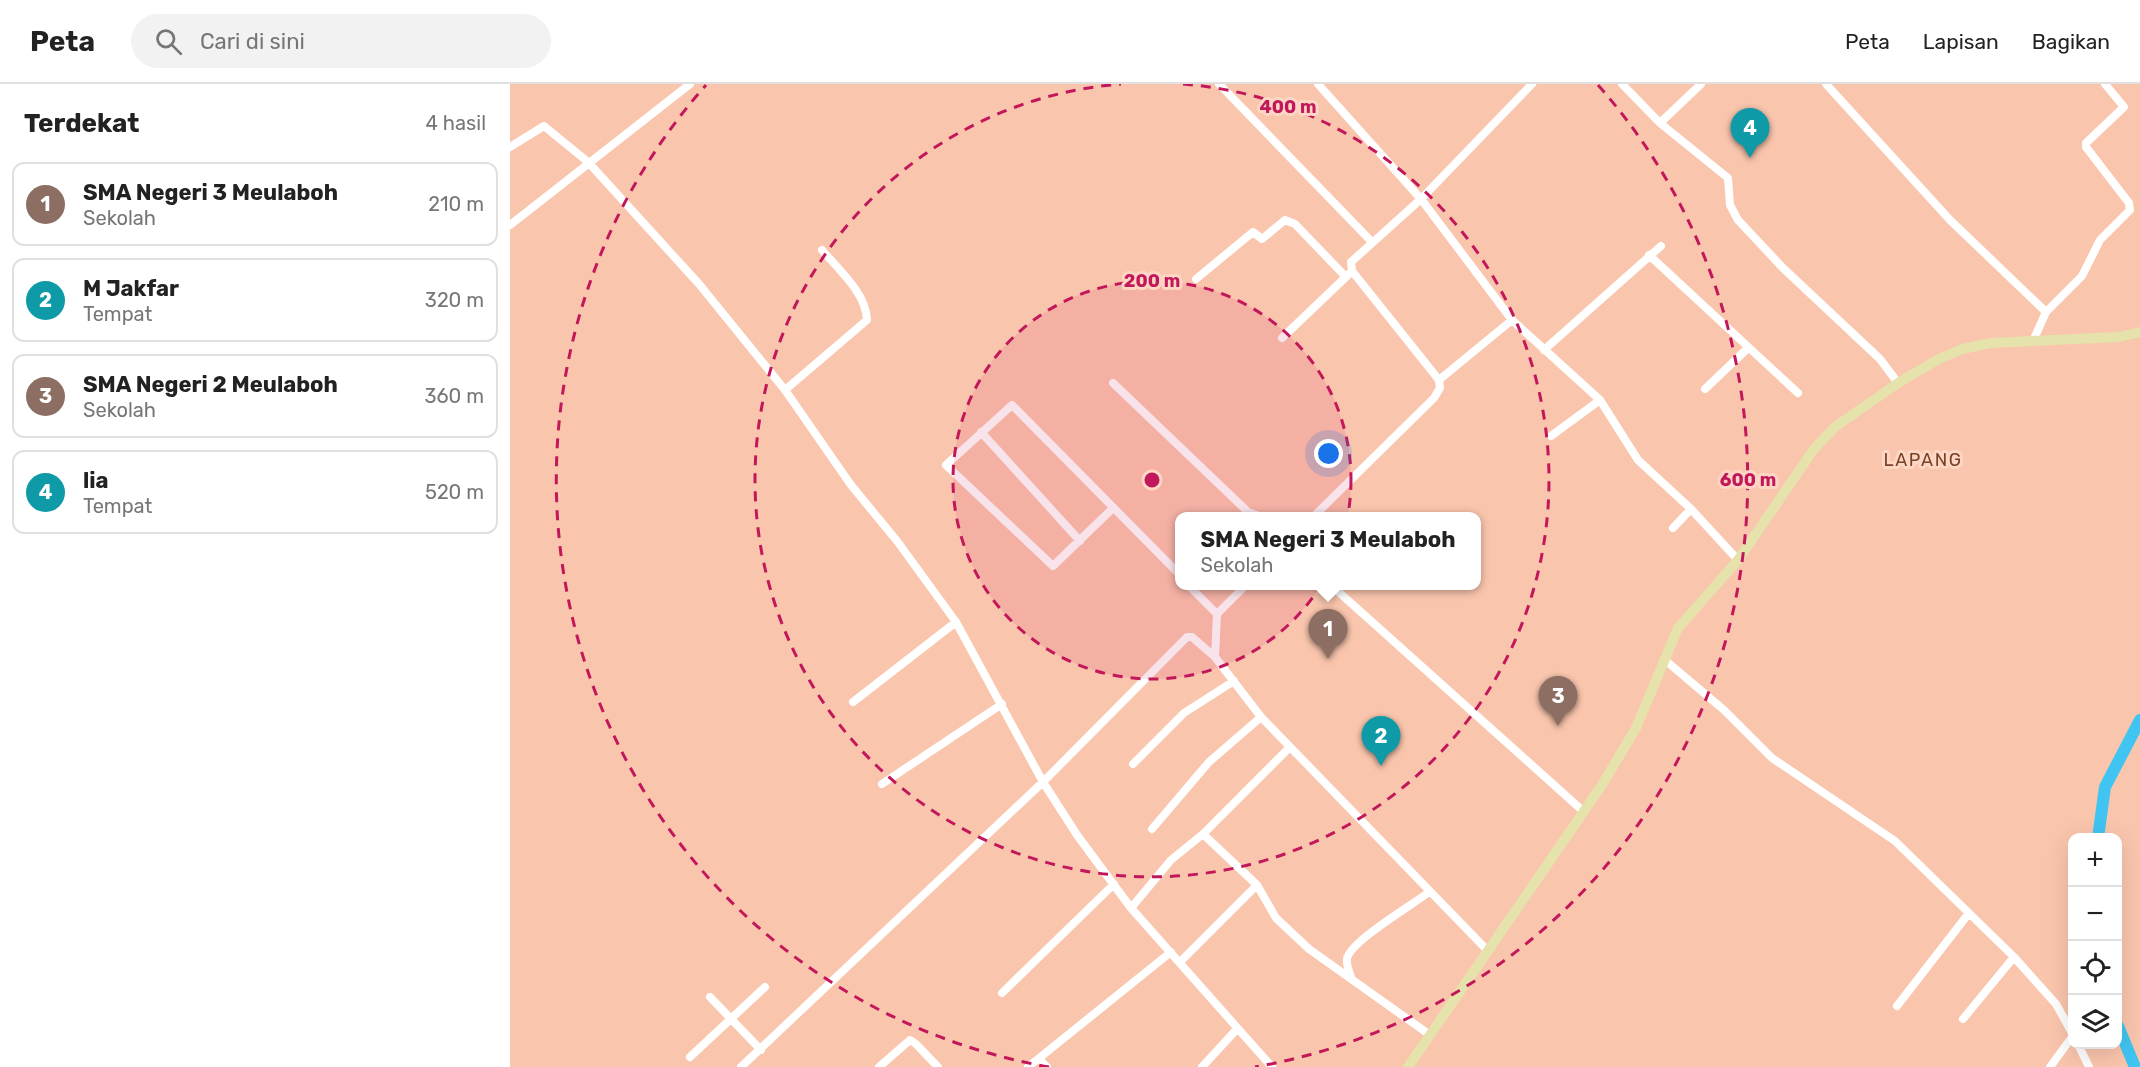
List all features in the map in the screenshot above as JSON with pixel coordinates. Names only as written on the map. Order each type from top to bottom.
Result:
[{"type":"main road","points":[[1408,1067],[1583,811],[1636,728],[1684,619],[1738,560],[1814,449],[1835,428],[1898,383],[1937,360],[1976,345],[2119,338],[2140,332]]},
{"type":"street","points":[[510,225],[690,84]]},
{"type":"street","points":[[1219,84],[1371,241]]},
{"type":"street","points":[[1318,84],[1421,199],[1512,320],[1600,400],[1638,460],[1691,509],[1738,560]]},
{"type":"street","points":[[1282,338],[1349,274],[1351,262],[1371,241],[1421,199],[1532,84]]},
{"type":"street","points":[[1622,84],[1660,123],[1728,178],[1730,205],[1738,220],[1783,268],[1880,359],[1898,383]]},
{"type":"street","points":[[1660,123],[1701,84]]},
{"type":"street","points":[[1826,84],[1950,220],[2046,312]]},
{"type":"street","points":[[2033,341],[2046,312],[2082,276],[2100,240],[2130,210],[2128,203],[2086,147],[2086,143],[2124,109],[2124,104],[2105,84]]},
{"type":"street","points":[[510,147],[544,126],[588,162],[699,284],[785,390],[851,485],[897,541],[956,621],[1043,782],[1131,908],[1272,1067]]},
{"type":"street","points":[[1196,279],[1253,232],[1262,239],[1285,220],[1295,225],[1349,274],[1439,380],[1440,388],[1434,398],[1318,512]]},
{"type":"street","points":[[1544,350],[1661,246]]},
{"type":"street","points":[[785,390],[867,320],[865,308],[858,294],[822,250]]},
{"type":"street","points":[[1649,255],[1798,393]]},
{"type":"street","points":[[1439,380],[1512,320]]},
{"type":"street","points":[[1705,389],[1748,348]]},
{"type":"street","points":[[1113,383],[1248,512]]},
{"type":"street","points":[[1551,436],[1600,400]]},
{"type":"street","points":[[1113,508],[1053,566],[946,465],[1012,405],[1175,571]]},
{"type":"street","points":[[981,432],[1080,541]]},
{"type":"street","points":[[1673,528],[1691,509]]},
{"type":"street","points":[[1195,590],[1217,614]]},
{"type":"street","points":[[1215,657],[1217,614],[1240,590]]},
{"type":"street","points":[[1338,590],[1583,811]]},
{"type":"street","points":[[853,702],[956,621]]},
{"type":"street","points":[[741,1067],[1043,782],[1187,637],[1192,637],[1215,657],[1261,717],[1289,748],[1487,950]]},
{"type":"street","points":[[1665,660],[1724,710],[1766,753],[1895,841],[2014,957],[2056,1004],[2068,1026]]},
{"type":"street","points":[[1133,764],[1184,713],[1234,681]]},
{"type":"street","points":[[882,784],[1002,704]]},
{"type":"street","points":[[1152,829],[1209,762],[1261,717]]},
{"type":"street","points":[[1131,908],[1171,860],[1203,834],[1289,748]]},
{"type":"street","points":[[1203,834],[1257,885],[1276,918],[1309,949],[1430,1035]]},
{"type":"street","points":[[1002,993],[1114,884]]},
{"type":"street","points":[[1180,962],[1257,885]]},
{"type":"street","points":[[1351,977],[1347,965],[1349,954],[1382,922],[1402,912],[1429,892]]},
{"type":"street","points":[[1897,1006],[1969,912]]},
{"type":"street","points":[[1028,1067],[1171,952]]},
{"type":"street","points":[[1963,1019],[2014,957]]},
{"type":"street","points":[[690,1057],[765,987]]},
{"type":"street","points":[[710,997],[761,1050]]},
{"type":"street","points":[[1202,1067],[1237,1029]]},
{"type":"street","points":[[879,1067],[910,1041],[916,1044],[938,1067]]},
{"type":"street","points":[[2050,1067],[2068,1042]]},
{"type":"street","points":[[2080,1049],[2089,1067]]},
{"type":"street","points":[[1039,1059],[1047,1067]]},
{"type":"waterway","points":[[2099,833],[2105,787],[2140,720]]},
{"type":"waterway","points":[[2122,1036],[2135,1067]]},
{"type":"place","name":"lia","points":[[1750,158]]},
{"type":"place","name":"SMA Negeri 3 Meulaboh","points":[[1328,659]]},
{"type":"place","name":"SMA Negeri 2 Meulaboh","points":[[1558,726]]},
{"type":"place","name":"M Jakfar","points":[[1381,766]]},
{"type":"district","name":"LAPANG","points":[[1923,460]]}]
